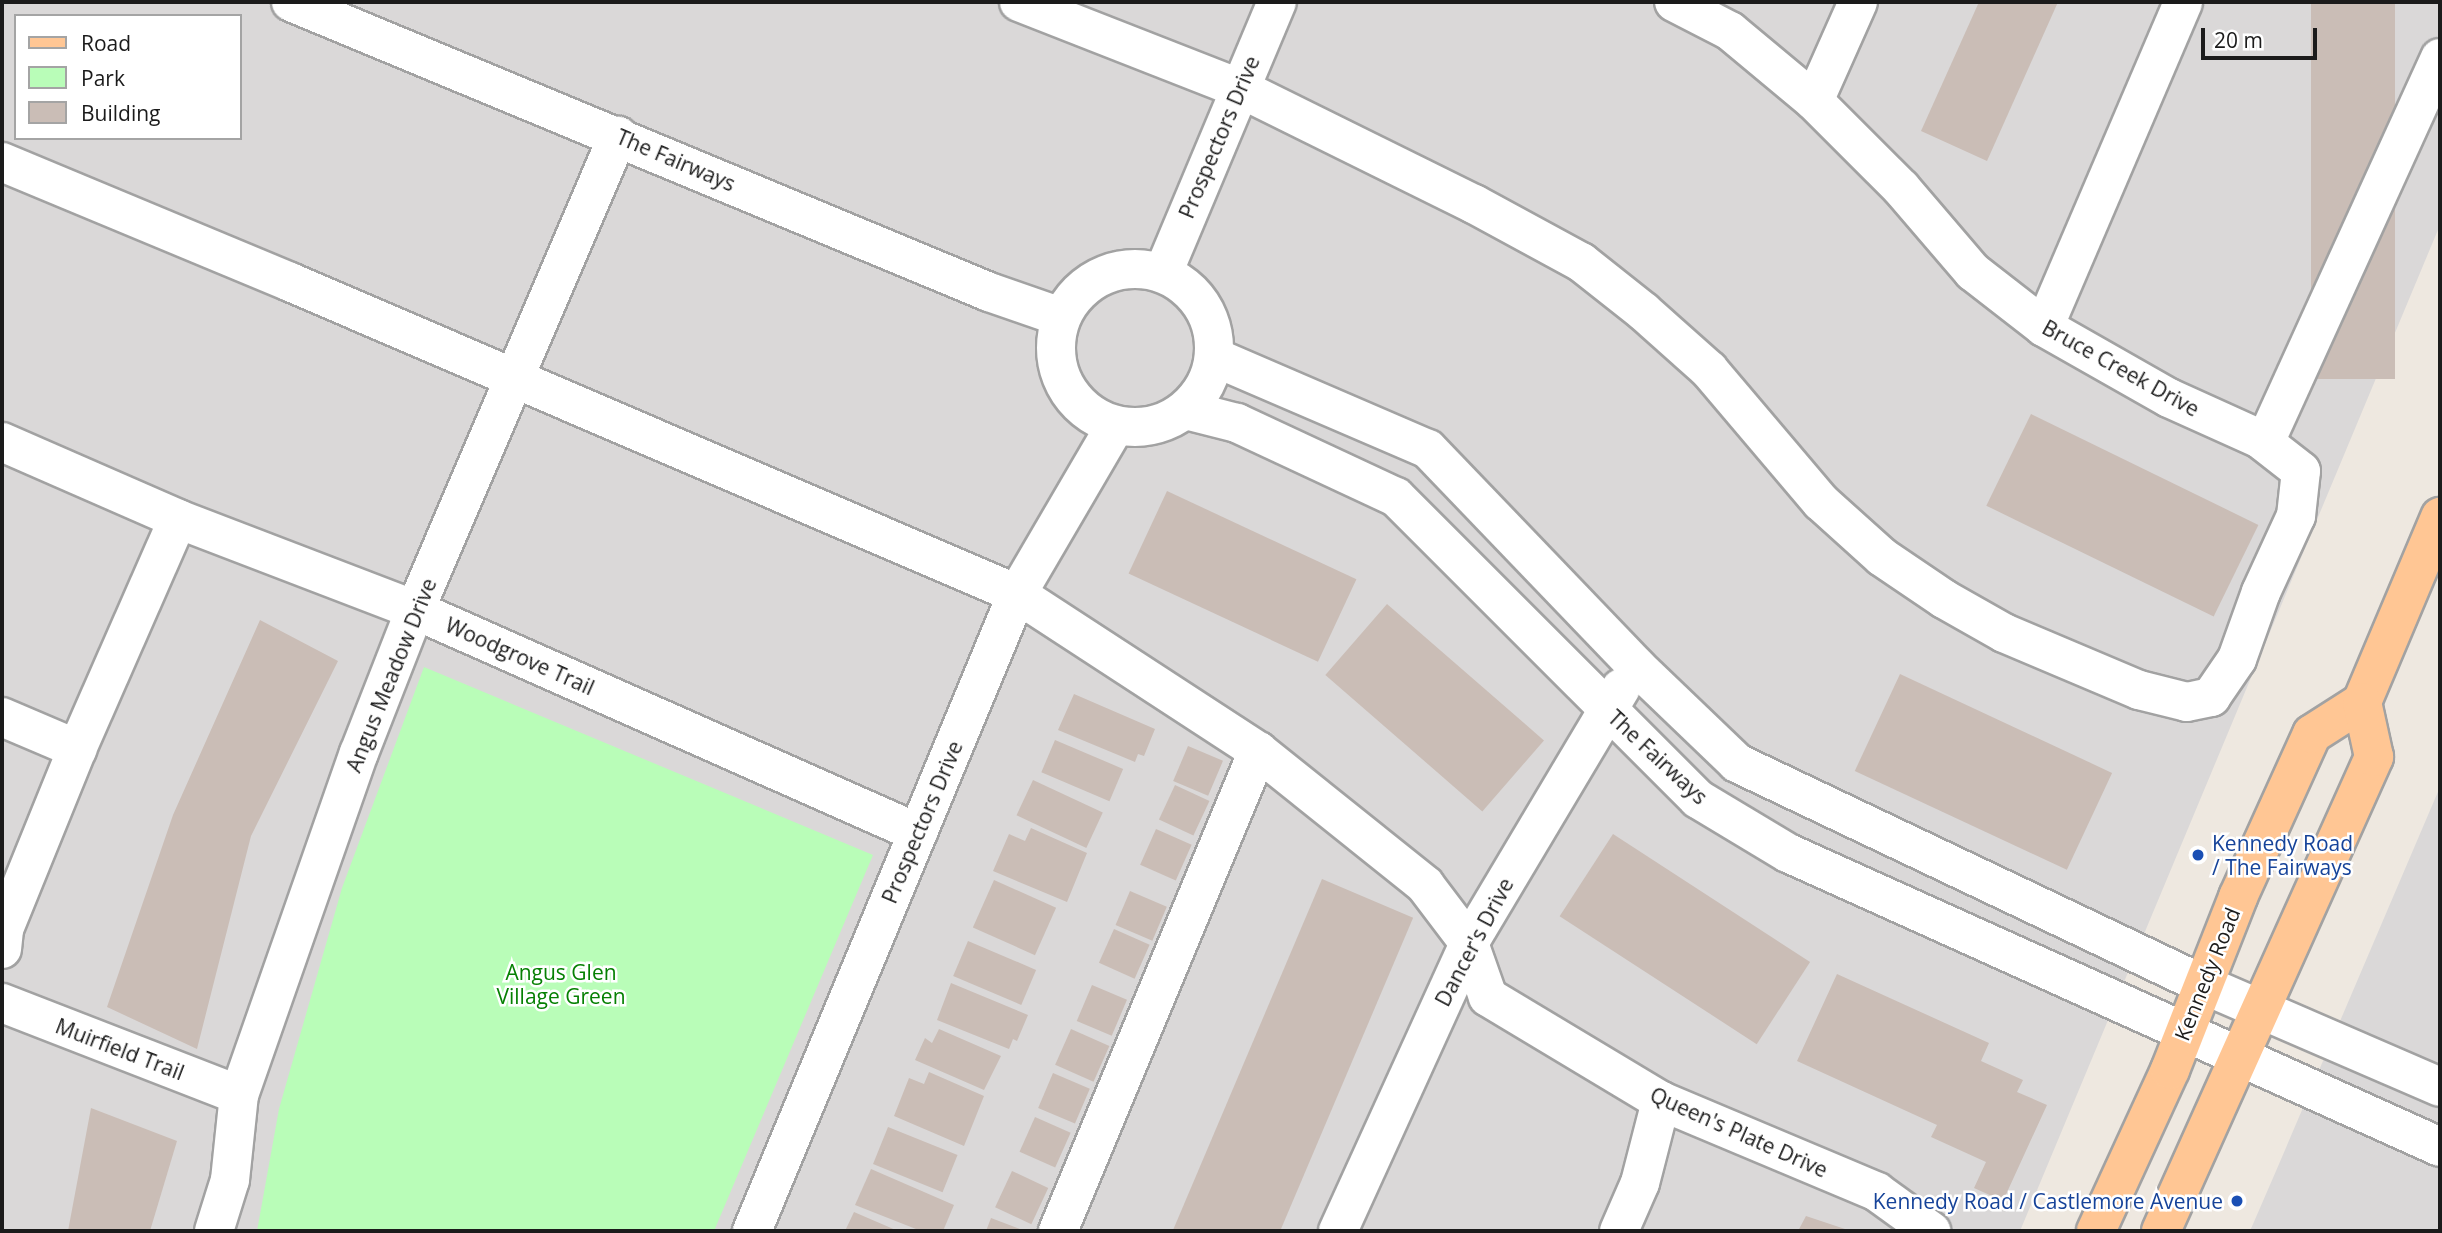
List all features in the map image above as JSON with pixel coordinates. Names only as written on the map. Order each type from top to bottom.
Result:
[{"type":"main road","points":[[2161,1231],[2374,757],[2362,702],[2440,517]]},
{"type":"main road","name":"Kennedy Road","points":[[2096,1231],[2170,1070],[2202,984],[2312,734],[2362,702]]},
{"type":"street","name":"The Fairways","points":[[290,2],[989,292],[1061,317]]},
{"type":"street","points":[[1019,2],[1239,88]]},
{"type":"street","name":"Prospectors Drive","points":[[1163,273],[1277,2]]},
{"type":"street","name":"Bruce Creek Drive","points":[[1239,88],[1474,204],[1581,262],[1644,312],[1709,370],[1822,502],[1882,557],[1944,599],[2004,633],[2139,690],[2187,702],[2211,697],[2237,659],[2261,592],[2296,516],[2301,471],[2264,442],[2169,398],[2044,327],[1973,272],[1901,188],[1814,101],[1730,31],[1675,2]]},
{"type":"street","points":[[1814,101],[1858,2]]},
{"type":"street","points":[[2044,327],[2183,2]]},
{"type":"street","points":[[2264,442],[2440,58]]},
{"type":"street","name":"Angus Meadow Drive","points":[[214,1231],[230,1180],[239,1095],[327,842],[415,610],[618,136]]},
{"type":"street","name":"Queen's Plate Drive","points":[[2,162],[1017,594],[1258,751],[1425,885],[1469,943],[1488,997],[1661,1101],[1877,1192],[1931,1231]]},
{"type":"street","points":[[1141,268],[1163,273],[1192,292],[1211,322],[1214,358],[1203,389],[1186,410],[1164,422],[1140,428],[1115,426],[1082,408],[1060,378],[1055,341],[1061,317],[1080,289],[1098,276],[1119,269],[1141,268]]},
{"type":"street","points":[[1214,358],[1428,449],[1636,666],[1737,763],[2202,984],[2440,1087]]},
{"type":"street","name":"The Fairways","points":[[1186,410],[1237,423],[1396,497],[1698,799],[1788,853],[2440,1147]]},
{"type":"street","name":"Prospectors Drive","points":[[752,1231],[1017,594],[1115,426]]},
{"type":"street","name":"Woodgrove Trail","points":[[2,442],[178,519],[415,610],[918,832]]},
{"type":"street","points":[[2,949],[4,929],[77,749],[178,519]]},
{"type":"street","name":"Dancer's Drive","points":[[1338,1231],[1469,943],[1607,709],[1636,666]]},
{"type":"street","points":[[2,718],[77,749]]},
{"type":"street","points":[[1058,1231],[1258,751]]},
{"type":"street","name":"Muirfield Trail","points":[[2,1003],[239,1095]]},
{"type":"street","points":[[1619,1231],[1640,1183],[1661,1101]]},
{"type":"shaded area","points":[[2,2],[2440,2],[2440,225],[2020,1231],[2,1231]]},
{"type":"shaded area","points":[[2440,787],[2440,1231],[2250,1231],[2276,1171]]},
{"type":"green space","name":"Angus Glen Village Green","points":[[424,667],[873,855],[714,1231],[257,1231],[279,1109],[342,888]]},
{"type":"building","points":[[1979,2],[2058,2],[1987,161],[1921,131]]},
{"type":"building","points":[[2311,2],[2395,2],[2395,379],[2311,379]]},
{"type":"building","points":[[2031,414],[2258,525],[2214,617],[1986,506]]},
{"type":"building","points":[[1167,491],[1356,579],[1318,662],[1129,573]]},
{"type":"building","points":[[1387,604],[1544,740],[1482,811],[1325,675]]},
{"type":"building","points":[[260,620],[338,661],[251,836],[197,1049],[107,1007],[173,815]]},
{"type":"building","points":[[1900,674],[2112,773],[2067,870],[1855,771]]},
{"type":"building","points":[[1074,694],[1155,729],[1144,756],[1138,754],[1135,762],[1058,730]]},
{"type":"building","points":[[1055,740],[1123,769],[1109,801],[1041,772]]},
{"type":"building","points":[[1188,746],[1223,761],[1208,796],[1173,781]]},
{"type":"building","points":[[1033,780],[1103,813],[1086,848],[1017,815]]},
{"type":"building","points":[[1175,785],[1209,801],[1193,835],[1159,819]]},
{"type":"building","points":[[1031,828],[1087,853],[1067,902],[993,871],[1009,834],[1025,841]]},
{"type":"building","points":[[1156,829],[1192,845],[1176,880],[1140,865]]},
{"type":"building","points":[[1613,834],[1810,962],[1757,1044],[1560,916]]},
{"type":"building","points":[[1322,879],[1413,918],[1280,1231],[1173,1231]]},
{"type":"building","points":[[994,880],[1056,908],[1035,955],[973,928]]},
{"type":"building","points":[[1130,891],[1167,907],[1152,941],[1116,925]]},
{"type":"building","points":[[1114,929],[1150,945],[1135,979],[1099,963]]},
{"type":"building","points":[[968,941],[1036,970],[1021,1005],[953,976]]},
{"type":"building","points":[[1837,974],[1989,1043],[1981,1061],[2023,1080],[2017,1092],[2047,1105],[2003,1201],[1974,1188],[1986,1162],[1931,1137],[1937,1125],[1797,1061]]},
{"type":"building","points":[[951,983],[1028,1015],[1017,1041],[1013,1039],[1009,1049],[937,1020]]},
{"type":"building","points":[[1092,985],[1127,1000],[1112,1036],[1077,1021]]},
{"type":"building","points":[[939,1029],[1001,1056],[984,1090],[915,1060],[925,1038],[932,1043]]},
{"type":"building","points":[[1071,1029],[1109,1046],[1094,1082],[1055,1065]]},
{"type":"building","points":[[929,1072],[984,1096],[964,1146],[894,1116],[909,1078],[924,1084]]},
{"type":"building","points":[[1053,1073],[1090,1089],[1075,1124],[1038,1108]]},
{"type":"building","points":[[91,1108],[177,1141],[150,1231],[68,1231]]},
{"type":"building","points":[[1035,1117],[1071,1133],[1055,1168],[1020,1152]]},
{"type":"building","points":[[888,1127],[958,1155],[943,1192],[873,1164]]},
{"type":"building","points":[[871,1169],[954,1205],[943,1231],[921,1231],[855,1205]]},
{"type":"building","points":[[1012,1171],[1048,1188],[1031,1224],[995,1207]]},
{"type":"building","points":[[854,1212],[898,1231],[845,1231]]},
{"type":"building","points":[[1806,1216],[1851,1231],[1798,1231]]},
{"type":"building","points":[[991,1218],[1025,1231],[986,1231]]},
{"type":"place","name":"Kennedy Road / The Fairways","points":[[2198,855]]},
{"type":"place","name":"Kennedy Road / Castlemore Avenue","points":[[2237,1201]]}]
